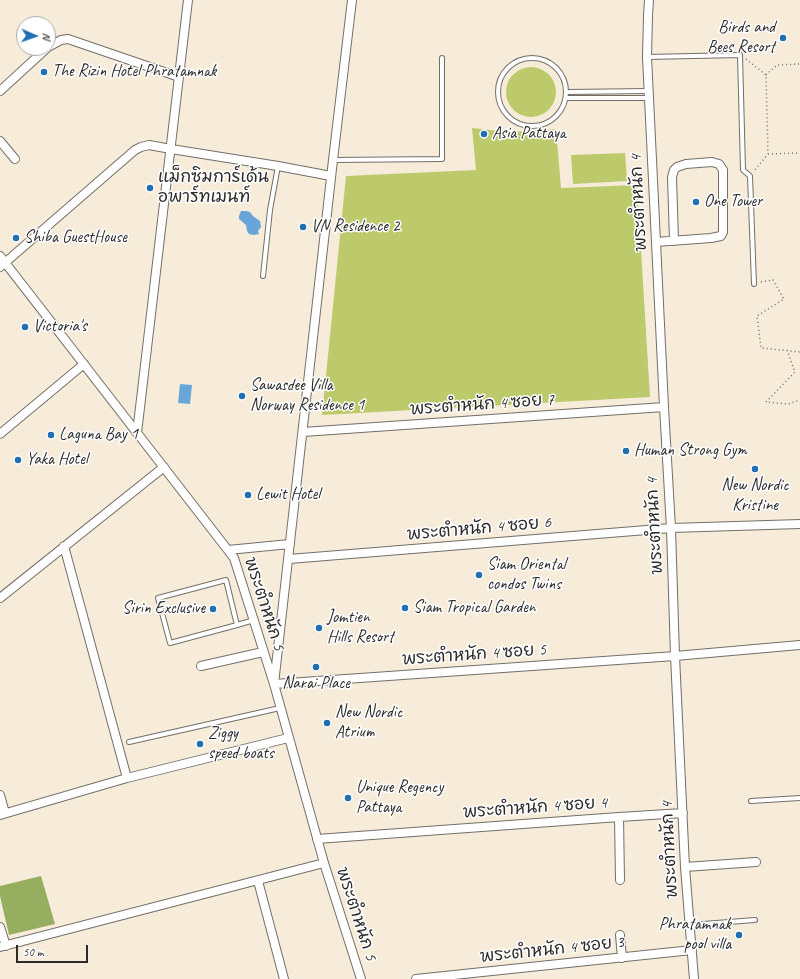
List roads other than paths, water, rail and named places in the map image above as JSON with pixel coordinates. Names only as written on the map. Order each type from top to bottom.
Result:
[{"type":"street","points":[[137,433],[188,0]]},
{"type":"street","points":[[274,684],[352,0]]},
{"type":"street","name":"พระตำหนัก 4","points":[[649,0],[649,95],[671,528],[675,656],[685,867],[694,979]]},
{"type":"street","points":[[56,43],[68,39],[179,77]]},
{"type":"street","points":[[0,91],[38,56]]},
{"type":"street","points":[[0,141],[15,159]]},
{"type":"street","points":[[2,262],[135,150],[141,147],[149,145],[171,148],[331,176]]},
{"type":"street","points":[[656,242],[674,241],[716,238],[721,236],[722,170],[719,164],[712,162],[686,164],[676,167],[674,170],[672,177],[674,241]]},
{"type":"street","name":"พระตำหนัก 5","points":[[2,262],[84,364],[234,558],[274,684],[324,863],[361,979]]},
{"type":"street","points":[[0,434],[84,364]]},
{"type":"street","name":"พระตำหนัก 4 ซอย 7","points":[[303,432],[664,407]]},
{"type":"street","points":[[0,598],[164,467]]},
{"type":"street","name":"พระตำหนัก 4 ซอย 6","points":[[289,559],[671,528],[800,524]]},
{"type":"street","points":[[228,550],[290,544]]},
{"type":"street","points":[[64,546],[127,778]]},
{"type":"street","name":"พระตำหนัก 4 ซอย 5","points":[[274,684],[675,656],[800,645]]},
{"type":"street","points":[[201,666],[264,652]]},
{"type":"street","points":[[0,795],[3,814],[127,778],[288,738]]},
{"type":"street","name":"พระตำหนัก 4 ซอย 4","points":[[317,838],[683,813]]},
{"type":"street","points":[[619,817],[620,880]]},
{"type":"street","points":[[685,867],[756,862]]},
{"type":"street","points":[[0,927],[3,946],[324,863]]},
{"type":"street","points":[[258,880],[284,979]]},
{"type":"street","points":[[620,934],[622,958]]},
{"type":"street","name":"พระตำหนัก 4 ซอย 3","points":[[416,979],[692,950]]},
{"type":"lane","points":[[648,57],[740,55],[743,170],[750,176],[754,284]]},
{"type":"lane","points":[[333,160],[442,159],[442,58]]},
{"type":"lane","points":[[523,58],[546,60],[556,67],[563,78],[567,92],[566,98],[560,114],[549,123],[537,127],[525,127],[510,120],[501,109],[497,92],[499,80],[512,63],[523,58]]},
{"type":"lane","points":[[567,92],[649,95]]},
{"type":"lane","points":[[566,98],[649,95]]},
{"type":"lane","points":[[263,276],[270,210],[278,166]]},
{"type":"lane","points":[[237,624],[226,580],[158,598],[170,643],[254,620]]},
{"type":"lane","points":[[129,742],[280,708]]},
{"type":"lane","points":[[750,801],[800,798]]},
{"type":"lane","points":[[690,925],[755,920]]},
{"type":"water","points":[[241,211],[250,212],[260,221],[261,227],[258,231],[259,234],[249,234],[246,225],[239,219]]},
{"type":"water","points":[[180,384],[192,385],[190,404],[178,403]]},
{"type":"place","name":"Birds and Bees Resort","points":[[783,38]]},
{"type":"place","name":"The Rizin Hotel Phratamnak","points":[[44,72]]},
{"type":"place","name":"Asia Pattaya","points":[[484,134]]},
{"type":"place","name":"แม็กซิมการ์เด้น อพาร์ทเมนท์","points":[[150,188]]},
{"type":"place","name":"One Tower","points":[[696,202]]},
{"type":"place","name":"VN Residence 2","points":[[303,227]]},
{"type":"place","name":"Shiba GuestHouse","points":[[16,238]]},
{"type":"place","name":"Victoria's","points":[[25,327]]},
{"type":"place","name":"Sawasdee Villa Norway Residence 1","points":[[242,396]]},
{"type":"place","name":"Laguna Bay 1","points":[[51,435]]},
{"type":"place","name":"Human Strong Gym","points":[[626,451]]},
{"type":"place","name":"Yaka Hotel","points":[[18,460]]},
{"type":"place","name":"New Nordic Kristine","points":[[755,469]]},
{"type":"place","name":"Lewit Hotel","points":[[248,495]]},
{"type":"place","name":"Siam Oriental condos Twins","points":[[479,575]]},
{"type":"place","name":"Siam Tropical Garden","points":[[405,608]]},
{"type":"place","name":"Sirin Exclusive","points":[[213,609]]},
{"type":"place","name":"Jomtien Hills Resort","points":[[319,628]]},
{"type":"place","name":"Narai Place","points":[[316,667]]},
{"type":"place","name":"New Nordic Atrium","points":[[327,723]]},
{"type":"place","name":"Ziggy speed boats","points":[[200,744]]},
{"type":"place","name":"Unique Regency Pattaya","points":[[348,798]]},
{"type":"place","name":"Phratamnak pool villa","points":[[739,935]]}]
